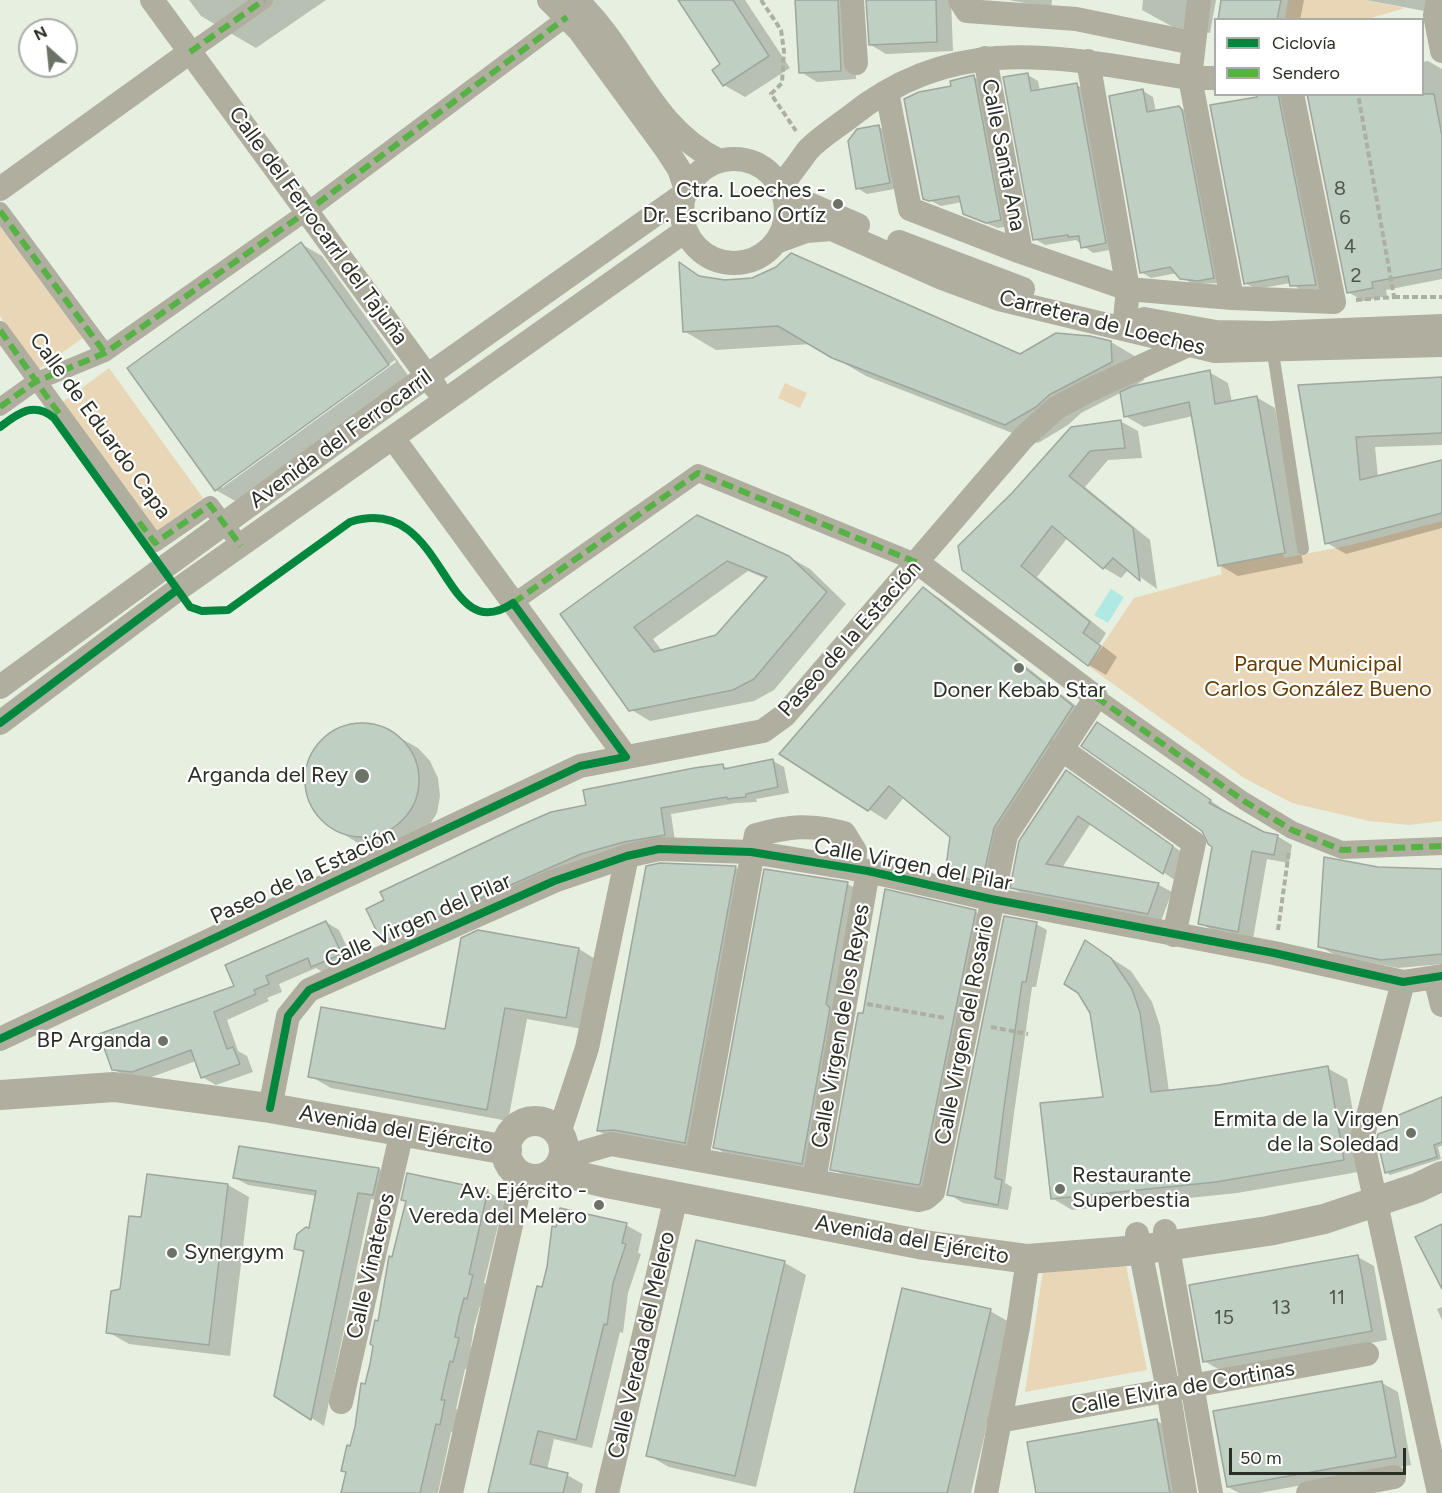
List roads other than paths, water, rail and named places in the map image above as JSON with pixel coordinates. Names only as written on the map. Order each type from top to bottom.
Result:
[{"type":"street","name":"Calle del Ferrocarrl del Tajuña","points":[[152,0],[309,210],[446,400]]},
{"type":"street","points":[[0,189],[187,48],[264,0]]},
{"type":"street","points":[[549,0],[572,9],[596,10],[666,119],[699,151],[718,160]]},
{"type":"street","points":[[852,0],[856,63]]},
{"type":"street","points":[[960,0],[968,11],[1076,19],[1192,43]]},
{"type":"street","points":[[1199,0],[1192,43],[1190,78],[1232,298]]},
{"type":"street","points":[[572,9],[679,169],[685,192],[681,212],[685,231],[695,246],[710,258],[727,263],[746,262],[762,255],[776,242],[784,226],[786,210],[782,190],[770,172],[754,162],[737,158],[718,160],[705,167],[685,192]]},
{"type":"street","points":[[0,407],[35,382],[105,353],[309,210],[572,9]]},
{"type":"street","points":[[1434,12],[1442,51]]},
{"type":"street","points":[[782,190],[809,149],[867,103],[943,65],[985,58],[1038,56],[1190,78],[1214,78]]},
{"type":"street","name":"Calle Santa Ana","points":[[985,58],[1021,252]]},
{"type":"street","points":[[1088,62],[1128,289],[1125,323]]},
{"type":"street","name":"Carretera de Loeches","points":[[887,92],[910,208],[1021,252],[1128,289],[1232,298],[1334,302],[1292,96]]},
{"type":"street","name":"Carretera de Loeches","points":[[782,190],[1007,285],[1099,312],[1187,346],[1215,351],[1272,342],[1442,326]]},
{"type":"street","name":"Avenida del Ferrocarril","points":[[0,687],[427,376],[685,192]]},
{"type":"street","points":[[0,211],[105,353]]},
{"type":"street","name":"Carretera de Loeches","points":[[776,242],[806,231],[832,230],[999,299],[1125,323],[1216,332],[1272,342],[1442,345]]},
{"type":"street","name":"Avenida del Ferrocarril","points":[[0,723],[241,546],[685,231]]},
{"type":"street","name":"Calle de Eduardo Capa","points":[[0,330],[35,382],[155,543],[210,505],[241,546]]},
{"type":"street","name":"Paseo de la Estación","points":[[0,1039],[580,766],[763,730],[785,715],[1024,437],[1056,408],[1216,332]]},
{"type":"street","points":[[393,438],[626,758]]},
{"type":"street","points":[[513,603],[698,473],[918,563],[1096,697],[1244,801],[1292,830],[1342,850],[1442,846]]},
{"type":"street","name":"Calle Virgen del Rosario","points":[[814,1181],[918,1200],[926,1198],[933,1192],[1006,835],[1096,697]]},
{"type":"street","points":[[1061,749],[1194,843],[1174,935]]},
{"type":"street","points":[[697,1158],[751,852],[756,835],[779,829],[816,825],[844,833],[855,851],[861,870]]},
{"type":"street","name":"Calle Virgen del Pilar","points":[[270,1108],[288,1016],[309,990],[554,881],[627,856],[659,849],[751,852],[861,870],[992,899],[1274,953],[1402,982],[1438,977]]},
{"type":"street","points":[[450,1493],[548,1162],[587,1048],[627,856]]},
{"type":"street","name":"Calle Virgen de los Reyes","points":[[814,1181],[846,1000],[861,870]]},
{"type":"street","points":[[1438,977],[1442,1005]]},
{"type":"street","points":[[1402,982],[1362,1139],[1439,1493]]},
{"type":"street","name":"Avenida del Ejército","points":[[0,1095],[114,1087],[270,1108],[507,1150]]},
{"type":"street","points":[[466,1493],[548,1162],[538,1121],[523,1124],[511,1135],[507,1150],[508,1160],[548,1162],[611,1144],[814,1181]]},
{"type":"street","name":"Calle Vinateros","points":[[340,1402],[402,1131]]},
{"type":"street","name":"Avenida del Ejército","points":[[548,1162],[581,1177],[676,1197],[924,1245],[1028,1259],[1152,1240],[1290,1209],[1375,1202],[1417,1188],[1442,1176]]},
{"type":"street","name":"Avenida del Ejército","points":[[548,1162],[977,1237],[1034,1240],[1152,1240]]},
{"type":"street","name":"Calle Vereda del Melero","points":[[607,1493],[676,1197]]},
{"type":"street","points":[[1152,1240],[1194,1386],[1211,1493]]},
{"type":"street","points":[[1152,1240],[1168,1390],[1185,1493]]},
{"type":"street","points":[[986,1493],[1028,1259]]},
{"type":"street","name":"Calle Elvira de Cortinas","points":[[999,1421],[1367,1354]]},
{"type":"street","points":[[1308,1493],[1394,1477]]},
{"type":"lane","points":[[1272,342],[1303,549]]},
{"type":"water","points":[[1111,589],[1124,597],[1108,623],[1094,615]]},
{"type":"place","name":"Ctra. Loeches - Dr. Escribano Ortíz","points":[[838,204]]},
{"type":"place","name":"Doner Kebab Star","points":[[1019,668]]},
{"type":"place","name":"Arganda del Rey","points":[[362,776]]},
{"type":"place","name":"BP Arganda","points":[[163,1041]]},
{"type":"place","name":"Ermita de la Virgen de la Soledad","points":[[1411,1133]]},
{"type":"place","name":"Restaurante Superbestia","points":[[1060,1189]]},
{"type":"place","name":"Av. Ejército - Vereda del Melero","points":[[599,1205]]},
{"type":"place","name":"Synergym","points":[[172,1253]]},
{"type":"park label","name":"Parque Municipal Carlos González Bueno","points":[[1318,678]]}]
